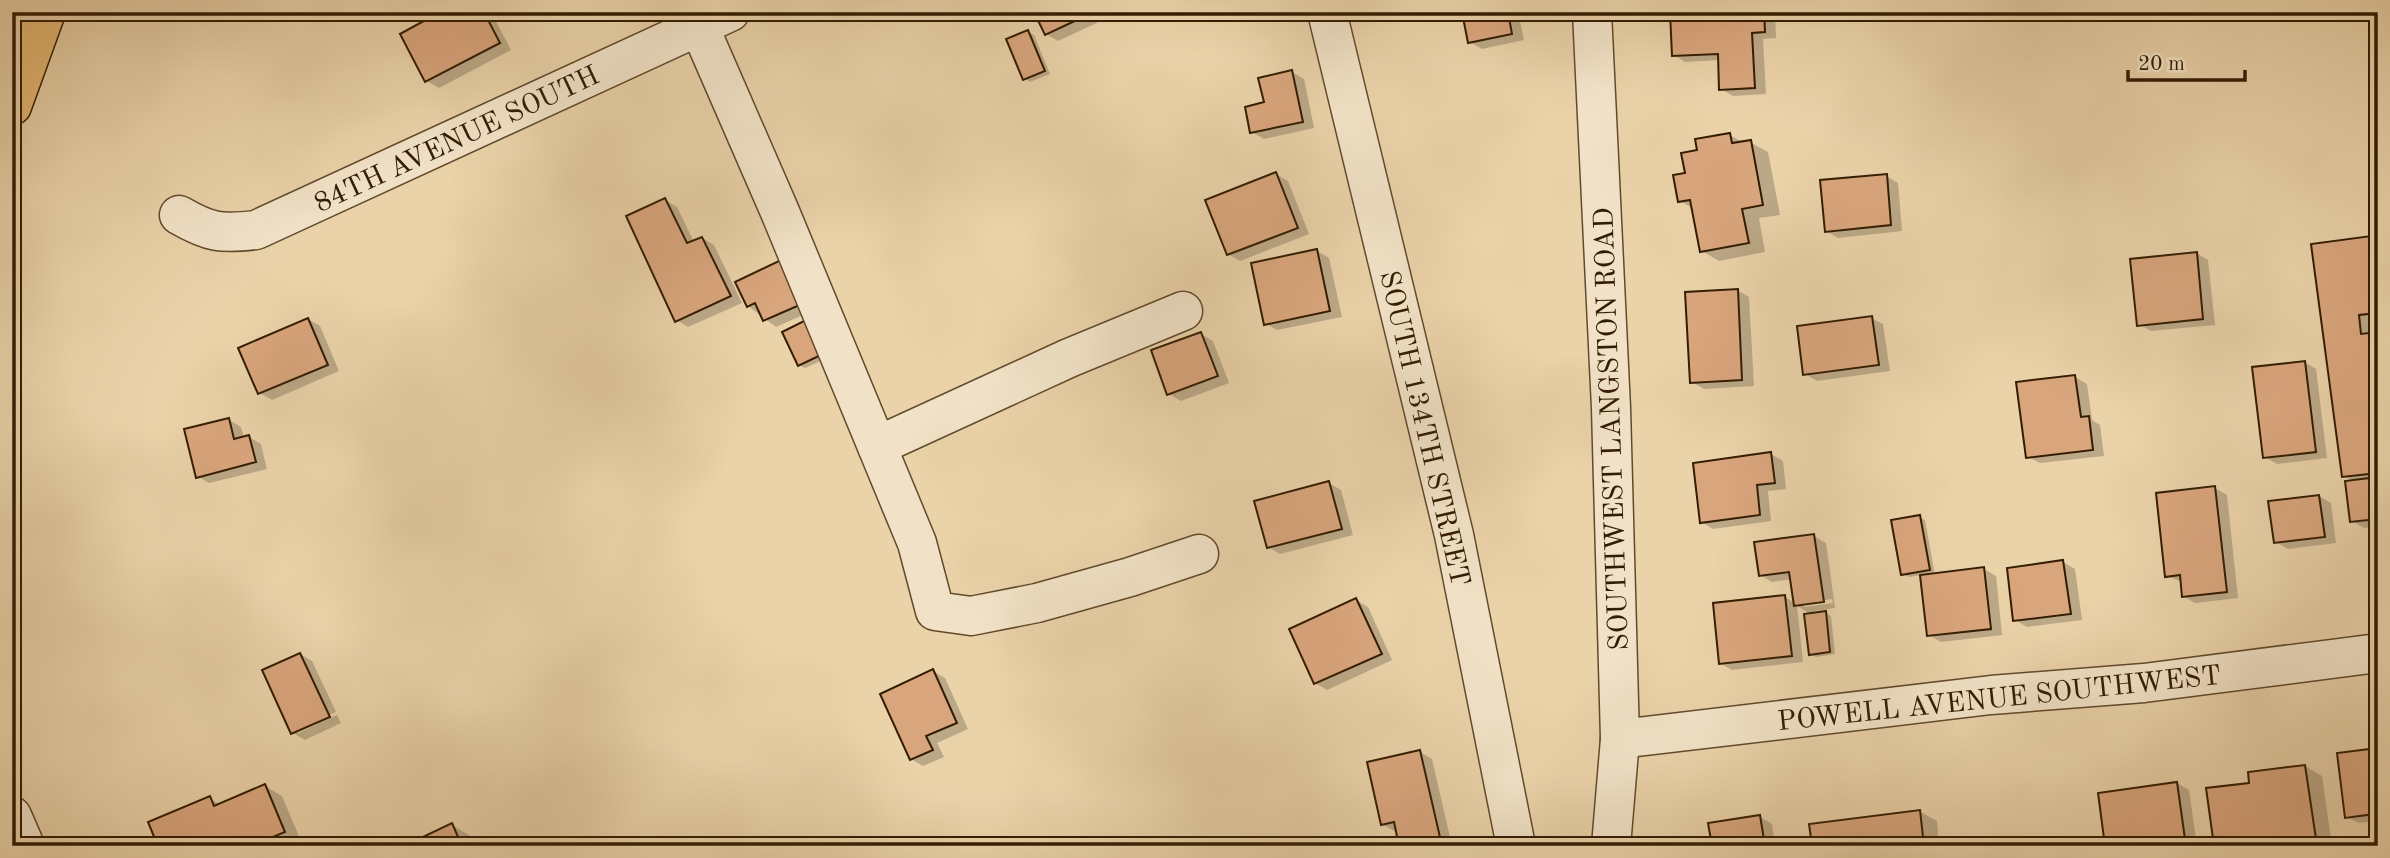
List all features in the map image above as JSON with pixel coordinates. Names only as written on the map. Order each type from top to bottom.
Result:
[{"type":"main road","points":[[12,106],[46,12]]},
{"type":"street","name":"SOUTH 134TH STREET","points":[[1327,12],[1454,535],[1516,846]]},
{"type":"street","name":"SOUTHWEST LANGSTON ROAD","points":[[1592,12],[1611,408],[1620,739],[1611,846]]},
{"type":"street","name":"84TH AVENUE SOUTH","points":[[179,215],[201,228],[227,233],[256,230],[714,19]]},
{"type":"street","points":[[714,19],[785,224],[916,543],[935,611],[971,616],[1037,603],[1199,554]]},
{"type":"street","points":[[877,446],[1069,358],[1183,310]]},
{"type":"street","name":"POWELL AVENUE SOUTHWEST","points":[[1620,739],[1991,695],[2144,683],[2378,653]]},
{"type":"street","points":[[12,816],[25,846]]},
{"type":"building","points":[[440,12],[484,12],[500,43],[425,82],[400,34]]},
{"type":"building","points":[[1034,12],[1094,12],[1045,35]]},
{"type":"building","points":[[1462,12],[1508,12],[1512,34],[1468,43]]},
{"type":"building","points":[[1670,12],[1764,12],[1765,32],[1752,33],[1755,88],[1719,90],[1718,54],[1672,56]]},
{"type":"building","points":[[1028,30],[1045,71],[1023,80],[1006,39]]},
{"type":"building","points":[[1292,70],[1303,122],[1250,133],[1245,107],[1264,102],[1258,78]]},
{"type":"building","points":[[1730,133],[1732,143],[1751,140],[1763,205],[1742,209],[1749,243],[1700,252],[1690,200],[1678,202],[1673,175],[1685,173],[1681,153],[1697,150],[1695,139]]},
{"type":"building","points":[[1276,172],[1298,228],[1227,255],[1205,200]]},
{"type":"building","points":[[1887,174],[1891,225],[1825,232],[1820,180]]},
{"type":"building","points":[[665,198],[687,243],[702,237],[731,296],[675,322],[626,216]]},
{"type":"building","points":[[2371,236],[2378,286],[2378,313],[2359,315],[2361,334],[2378,332],[2378,473],[2342,477],[2311,244]]},
{"type":"building","points":[[1317,249],[1330,311],[1264,325],[1251,263]]},
{"type":"building","points":[[2197,252],[2203,319],[2137,326],[2130,259]]},
{"type":"building","points":[[781,260],[802,304],[763,321],[755,303],[747,307],[735,282]]},
{"type":"building","points":[[1738,289],[1742,380],[1690,383],[1685,292]]},
{"type":"building","points":[[1872,316],[1879,365],[1803,375],[1797,326]]},
{"type":"building","points":[[308,318],[328,365],[258,394],[238,348]]},
{"type":"building","points":[[806,320],[823,354],[798,366],[782,332]]},
{"type":"building","points":[[1201,332],[1218,376],[1167,395],[1151,350]]},
{"type":"building","points":[[2305,361],[2316,452],[2263,458],[2252,367]]},
{"type":"building","points":[[2075,375],[2081,417],[2089,416],[2093,450],[2026,458],[2016,382]]},
{"type":"building","points":[[229,418],[234,439],[249,435],[256,462],[196,478],[184,429]]},
{"type":"building","points":[[1771,452],[1775,483],[1757,485],[1760,515],[1700,523],[1693,463]]},
{"type":"building","points":[[2378,477],[2378,519],[2350,522],[2345,481]]},
{"type":"building","points":[[1329,481],[1342,529],[1267,548],[1254,501]]},
{"type":"building","points":[[2215,486],[2227,592],[2182,597],[2180,575],[2165,577],[2156,493]]},
{"type":"building","points":[[2319,495],[2325,537],[2274,543],[2268,501]]},
{"type":"building","points":[[1920,515],[1930,570],[1901,575],[1891,520]]},
{"type":"building","points":[[1814,534],[1824,602],[1794,606],[1789,572],[1759,576],[1754,542]]},
{"type":"building","points":[[2063,560],[2071,614],[2013,621],[2007,568]]},
{"type":"building","points":[[1984,567],[1991,629],[1927,636],[1920,575]]},
{"type":"building","points":[[1785,595],[1792,656],[1719,664],[1713,603]]},
{"type":"building","points":[[1356,598],[1382,654],[1314,684],[1289,629]]},
{"type":"building","points":[[1826,611],[1830,652],[1809,655],[1804,614]]},
{"type":"building","points":[[300,653],[330,717],[291,734],[262,670]]},
{"type":"building","points":[[933,669],[957,723],[926,736],[933,750],[910,760],[880,694]]},
{"type":"building","points":[[2378,748],[2378,839],[2375,814],[2345,818],[2337,753]]},
{"type":"building","points":[[1420,750],[1442,846],[1399,846],[1394,822],[1381,825],[1367,762]]},
{"type":"building","points":[[2305,765],[2316,839],[2265,846],[2214,846],[2206,788],[2249,783],[2248,772]]},
{"type":"building","points":[[2177,782],[2186,846],[2105,846],[2098,793]]},
{"type":"building","points":[[265,784],[285,832],[251,846],[144,846],[143,844],[155,839],[148,822],[210,796],[214,806]]},
{"type":"building","points":[[1920,810],[1924,846],[1812,846],[1809,824]]},
{"type":"building","points":[[1760,815],[1765,846],[1712,846],[1708,823]]},
{"type":"building","points":[[452,823],[462,846],[404,846]]},
{"type":"building","points":[[2012,842],[2013,846],[1985,846]]}]
